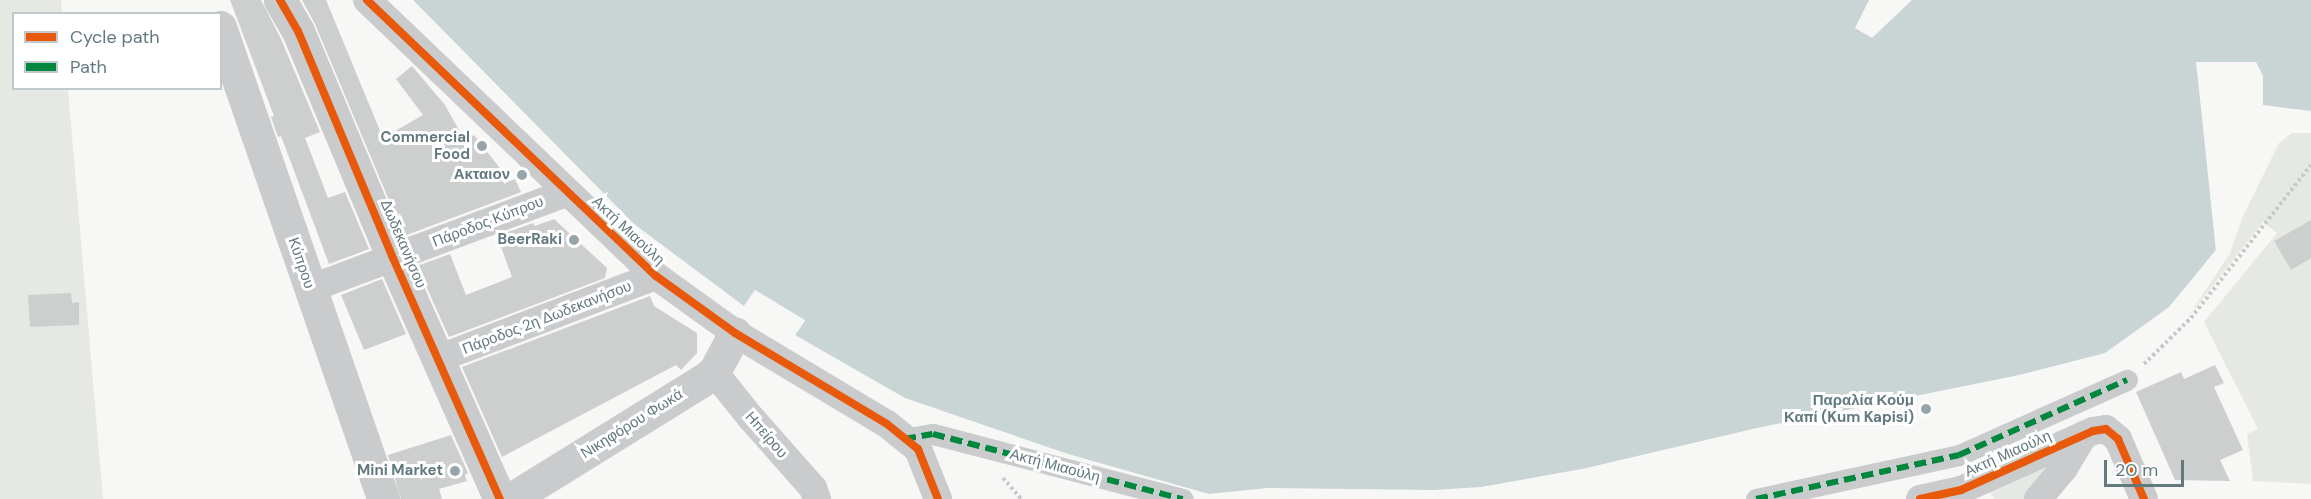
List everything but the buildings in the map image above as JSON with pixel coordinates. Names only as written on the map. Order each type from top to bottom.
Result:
[{"type":"street","name":"Δωδεκανήσου","points":[[280,0],[298,31],[393,258],[500,499]]},
{"type":"street","name":"Ακτή Μιαούλη","points":[[367,0],[566,193],[656,276],[735,333],[887,424],[904,439],[933,434],[1183,499]]},
{"type":"street","name":"Κύπρου","points":[[222,33],[383,499]]},
{"type":"street","name":"Πάροδος Κύπρου","points":[[309,289],[566,193]]},
{"type":"street","name":"Πάροδος 2η Δωδεκανήσου","points":[[437,359],[656,276]]},
{"type":"street","name":"Νικηφόρου Φωκά","points":[[511,499],[714,372],[735,333]]},
{"type":"street","name":"Ηπείρου","points":[[714,372],[813,488],[817,499]]},
{"type":"street","name":"Ακτή Μιαούλη","points":[[1756,499],[1959,455],[2127,380]]},
{"type":"street","name":"Ακτή Μιαούλη","points":[[1920,499],[1963,495],[2095,432]]},
{"type":"street","points":[[2038,499],[2095,432],[2118,439],[2144,499]]},
{"type":"street","points":[[904,439],[918,449],[938,499]]},
{"type":"path","points":[[2192,318],[2311,165]]},
{"type":"path","points":[[1011,486],[1021,499]]},
{"type":"shaded area","points":[[0,0],[61,0],[62,12],[12,12],[12,90],[68,90],[103,499],[0,499]]},
{"type":"shaded area","points":[[413,0],[1869,0],[1855,28],[1872,38],[1912,0],[2311,0],[2311,111],[2263,105],[2263,76],[2256,62],[2196,62],[2216,250],[2169,307],[2105,353],[2019,375],[1757,428],[1582,469],[1481,487],[1434,490],[1267,488],[1209,494],[1068,454],[905,398],[795,335],[805,320],[755,290],[744,306],[634,224]]},
{"type":"shaded area","points":[[2292,133],[2311,133],[2311,484],[2253,481],[2247,434],[2258,429],[2204,322],[2277,233],[2263,222],[2188,317],[2230,253],[2243,216],[2279,143]]},
{"type":"shaded area","points":[[2057,459],[2029,499],[1994,499],[1990,492]]},
{"type":"pier","points":[[2210,192],[2213,195],[2219,251],[2172,308],[2170,307],[2216,250]]},
{"type":"pier","points":[[755,290],[805,321],[795,335],[792,334],[801,321],[756,294],[747,307],[744,306]]},
{"type":"marked path","points":[[1756,499],[1959,455],[2127,380]]},
{"type":"marked path","points":[[904,439],[933,434],[1183,499]]},
{"type":"cycle path","points":[[280,0],[298,31],[393,258],[500,499]]},
{"type":"cycle path","points":[[367,0],[656,276],[735,333],[887,424],[918,449],[938,499]]},
{"type":"cycle path","points":[[1920,499],[1961,490],[2093,431],[2106,429],[2118,439],[2144,499]]},
{"type":"place","name":"Commercial Food","points":[[482,146]]},
{"type":"place","name":"Ακταιον","points":[[522,175]]},
{"type":"place","name":"BeerRaki","points":[[574,240]]},
{"type":"place","name":"Παραλία Κούμ Καπί (Kum Kapisi)","points":[[1926,409]]},
{"type":"place","name":"Mini Market","points":[[455,471]]}]
